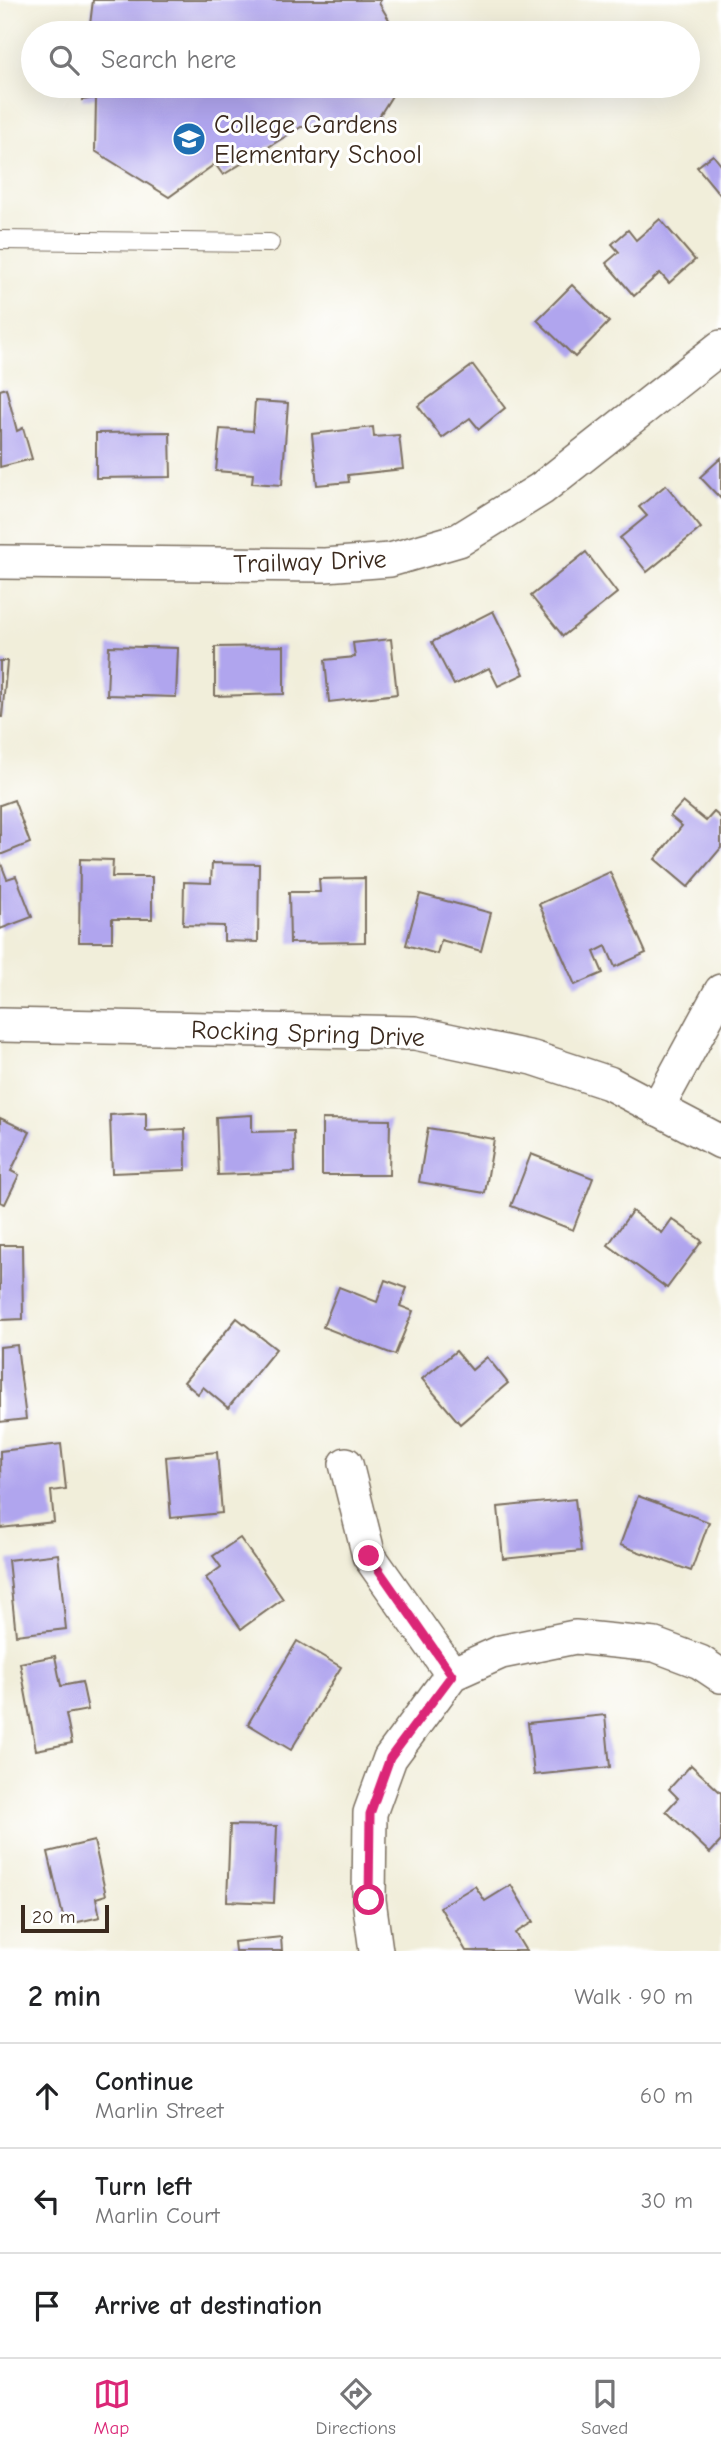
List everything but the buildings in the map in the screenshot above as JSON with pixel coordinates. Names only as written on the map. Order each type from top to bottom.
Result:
[{"type":"street","name":"Trailway Drive","points":[[0,562],[325,565],[390,560],[447,544],[459,540],[541,489],[721,347]]},
{"type":"street","points":[[657,1109],[721,991]]},
{"type":"street","name":"Rocking Spring Drive","points":[[0,1025],[415,1032],[533,1058],[609,1083],[721,1142]]},
{"type":"street","points":[[346,1464],[369,1556],[452,1675]]},
{"type":"street","points":[[376,1951],[369,1900],[370,1814],[390,1758],[452,1675],[501,1652],[575,1637],[654,1644],[700,1662],[721,1676]]},
{"type":"lane","points":[[0,240],[270,243]]},
{"type":"place","name":"College Gardens Elementary School","points":[[189,139]]},
{"type":"route","points":[[369,1556],[452,1675],[390,1758],[370,1814],[369,1900]]}]
